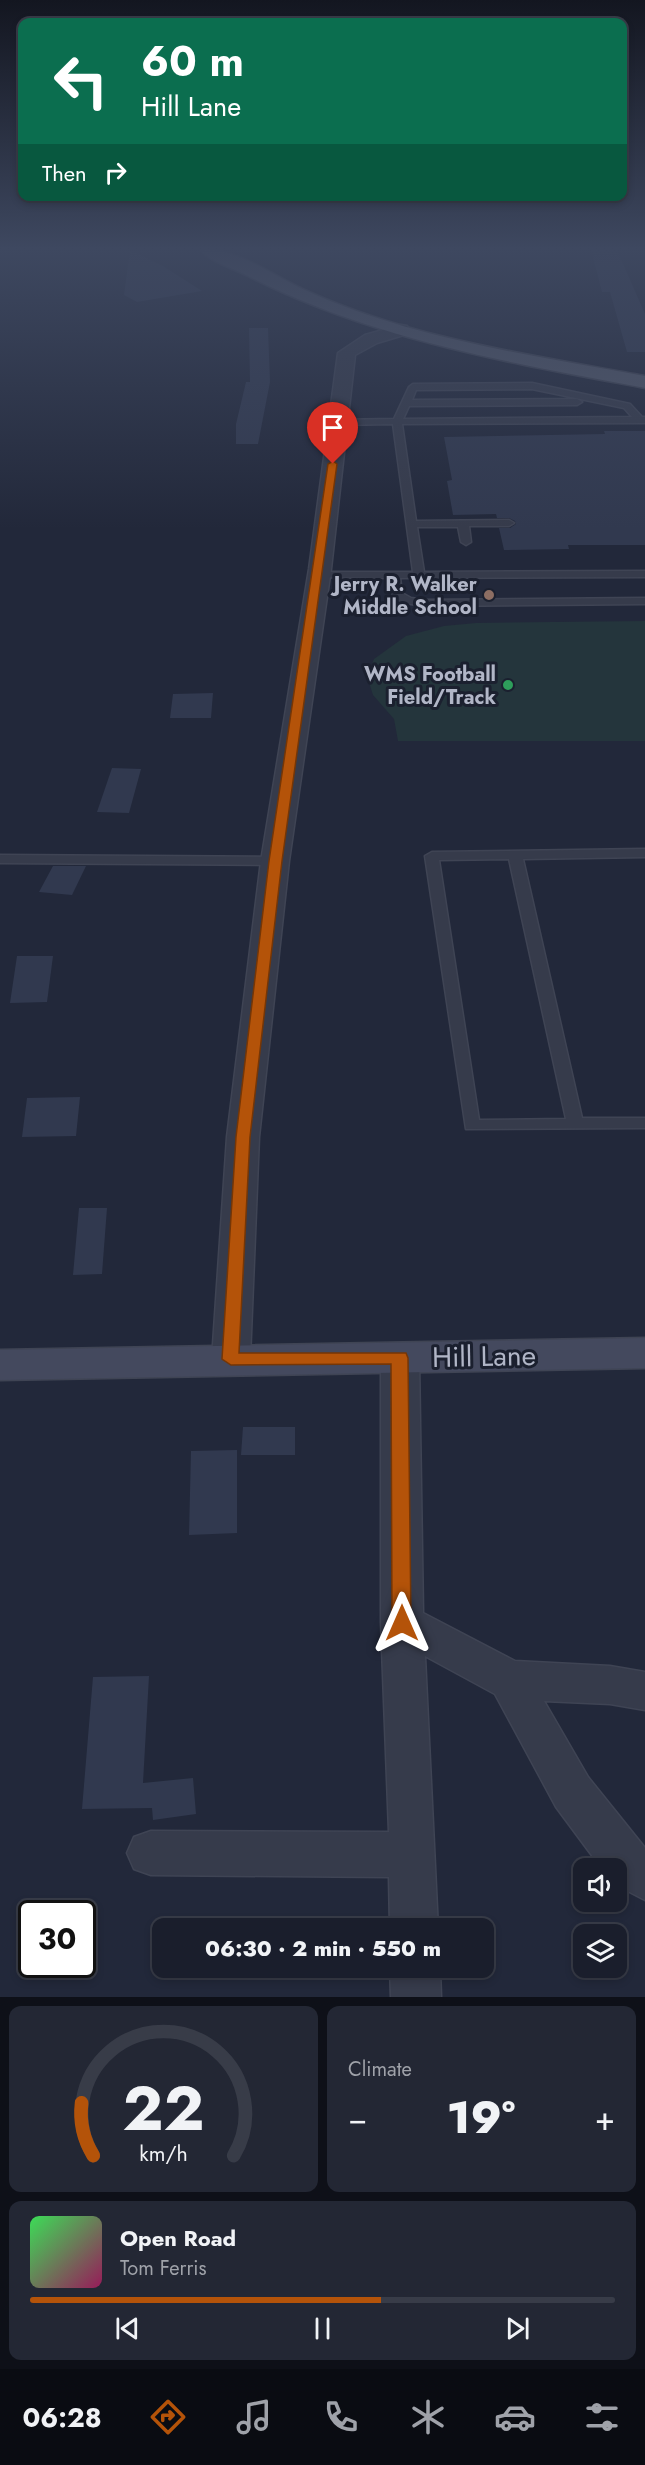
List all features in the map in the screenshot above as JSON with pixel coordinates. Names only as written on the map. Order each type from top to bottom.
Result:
[{"type":"main road","points":[[454,343],[497,354],[645,382]]},
{"type":"street","points":[[231,1359],[243,1137],[275,861],[319,575],[346,353],[364,343]]},
{"type":"street","name":"Hill Lane","points":[[0,1365],[645,1353]]},
{"type":"street","points":[[400,1358],[402,1623],[414,1855],[414,1918]]},
{"type":"street","points":[[402,1623],[510,1680],[610,1684],[645,1691]]},
{"type":"street","points":[[510,1680],[552,1762],[603,1836],[637,1873],[645,1877]]},
{"type":"street","points":[[151,1853],[414,1855]]},
{"type":"street","points":[[415,1978],[416,1997]]},
{"type":"lane","points":[[419,575],[397,423],[413,387],[532,386],[627,406],[642,420]]},
{"type":"lane","points":[[406,403],[604,402]]},
{"type":"lane","points":[[338,422],[642,420]]},
{"type":"lane","points":[[411,524],[509,523]]},
{"type":"lane","points":[[463,524],[466,542]]},
{"type":"lane","points":[[319,575],[645,574]]},
{"type":"lane","points":[[394,575],[397,595],[408,601],[425,603],[645,601]]},
{"type":"lane","points":[[645,853],[432,856],[472,1125],[645,1123]]},
{"type":"lane","points":[[515,855],[575,1124]]},
{"type":"lane","points":[[0,858],[275,861]]},
{"type":"shaded area","name":"WMS Football Field/Track","points":[[645,621],[645,741],[398,741],[394,719],[373,695],[367,676],[374,659],[406,636],[444,626],[476,623]]},
{"type":"building","points":[[249,343],[269,343],[270,382],[258,444],[236,444],[236,424],[246,382],[250,382]]},
{"type":"building","points":[[625,343],[645,343],[645,352],[627,352]]},
{"type":"building","name":"Jerry R. Walker Middle School","points":[[604,431],[645,431],[645,545],[568,545],[569,549],[504,550],[499,528],[510,528],[516,524],[515,521],[509,518],[497,518],[496,514],[453,515],[447,481],[452,480],[444,437],[605,434]]},
{"type":"building","points":[[213,693],[211,718],[170,718],[173,694]]},
{"type":"building","points":[[112,768],[141,769],[129,813],[97,812]]},
{"type":"building","points":[[53,866],[86,866],[72,895],[39,892]]},
{"type":"building","points":[[17,956],[53,956],[47,1002],[10,1003]]},
{"type":"building","points":[[80,1097],[76,1136],[22,1137],[27,1098]]},
{"type":"building","points":[[79,1208],[107,1208],[102,1274],[73,1275]]},
{"type":"building","points":[[243,1427],[295,1427],[295,1455],[241,1455]]},
{"type":"building","points":[[237,1450],[237,1533],[189,1535],[191,1451]]},
{"type":"building","points":[[149,1676],[143,1783],[193,1778],[196,1814],[153,1820],[152,1808],[82,1809],[93,1677]]},
{"type":"place","name":"Jerry R. Walker Middle School","points":[[489,595]]},
{"type":"place","name":"WMS Football Field/Track","points":[[508,685]]},
{"type":"route","points":[[333,464],[320,569],[304,661],[275,861],[243,1137],[231,1359],[400,1358],[402,1623]]}]
